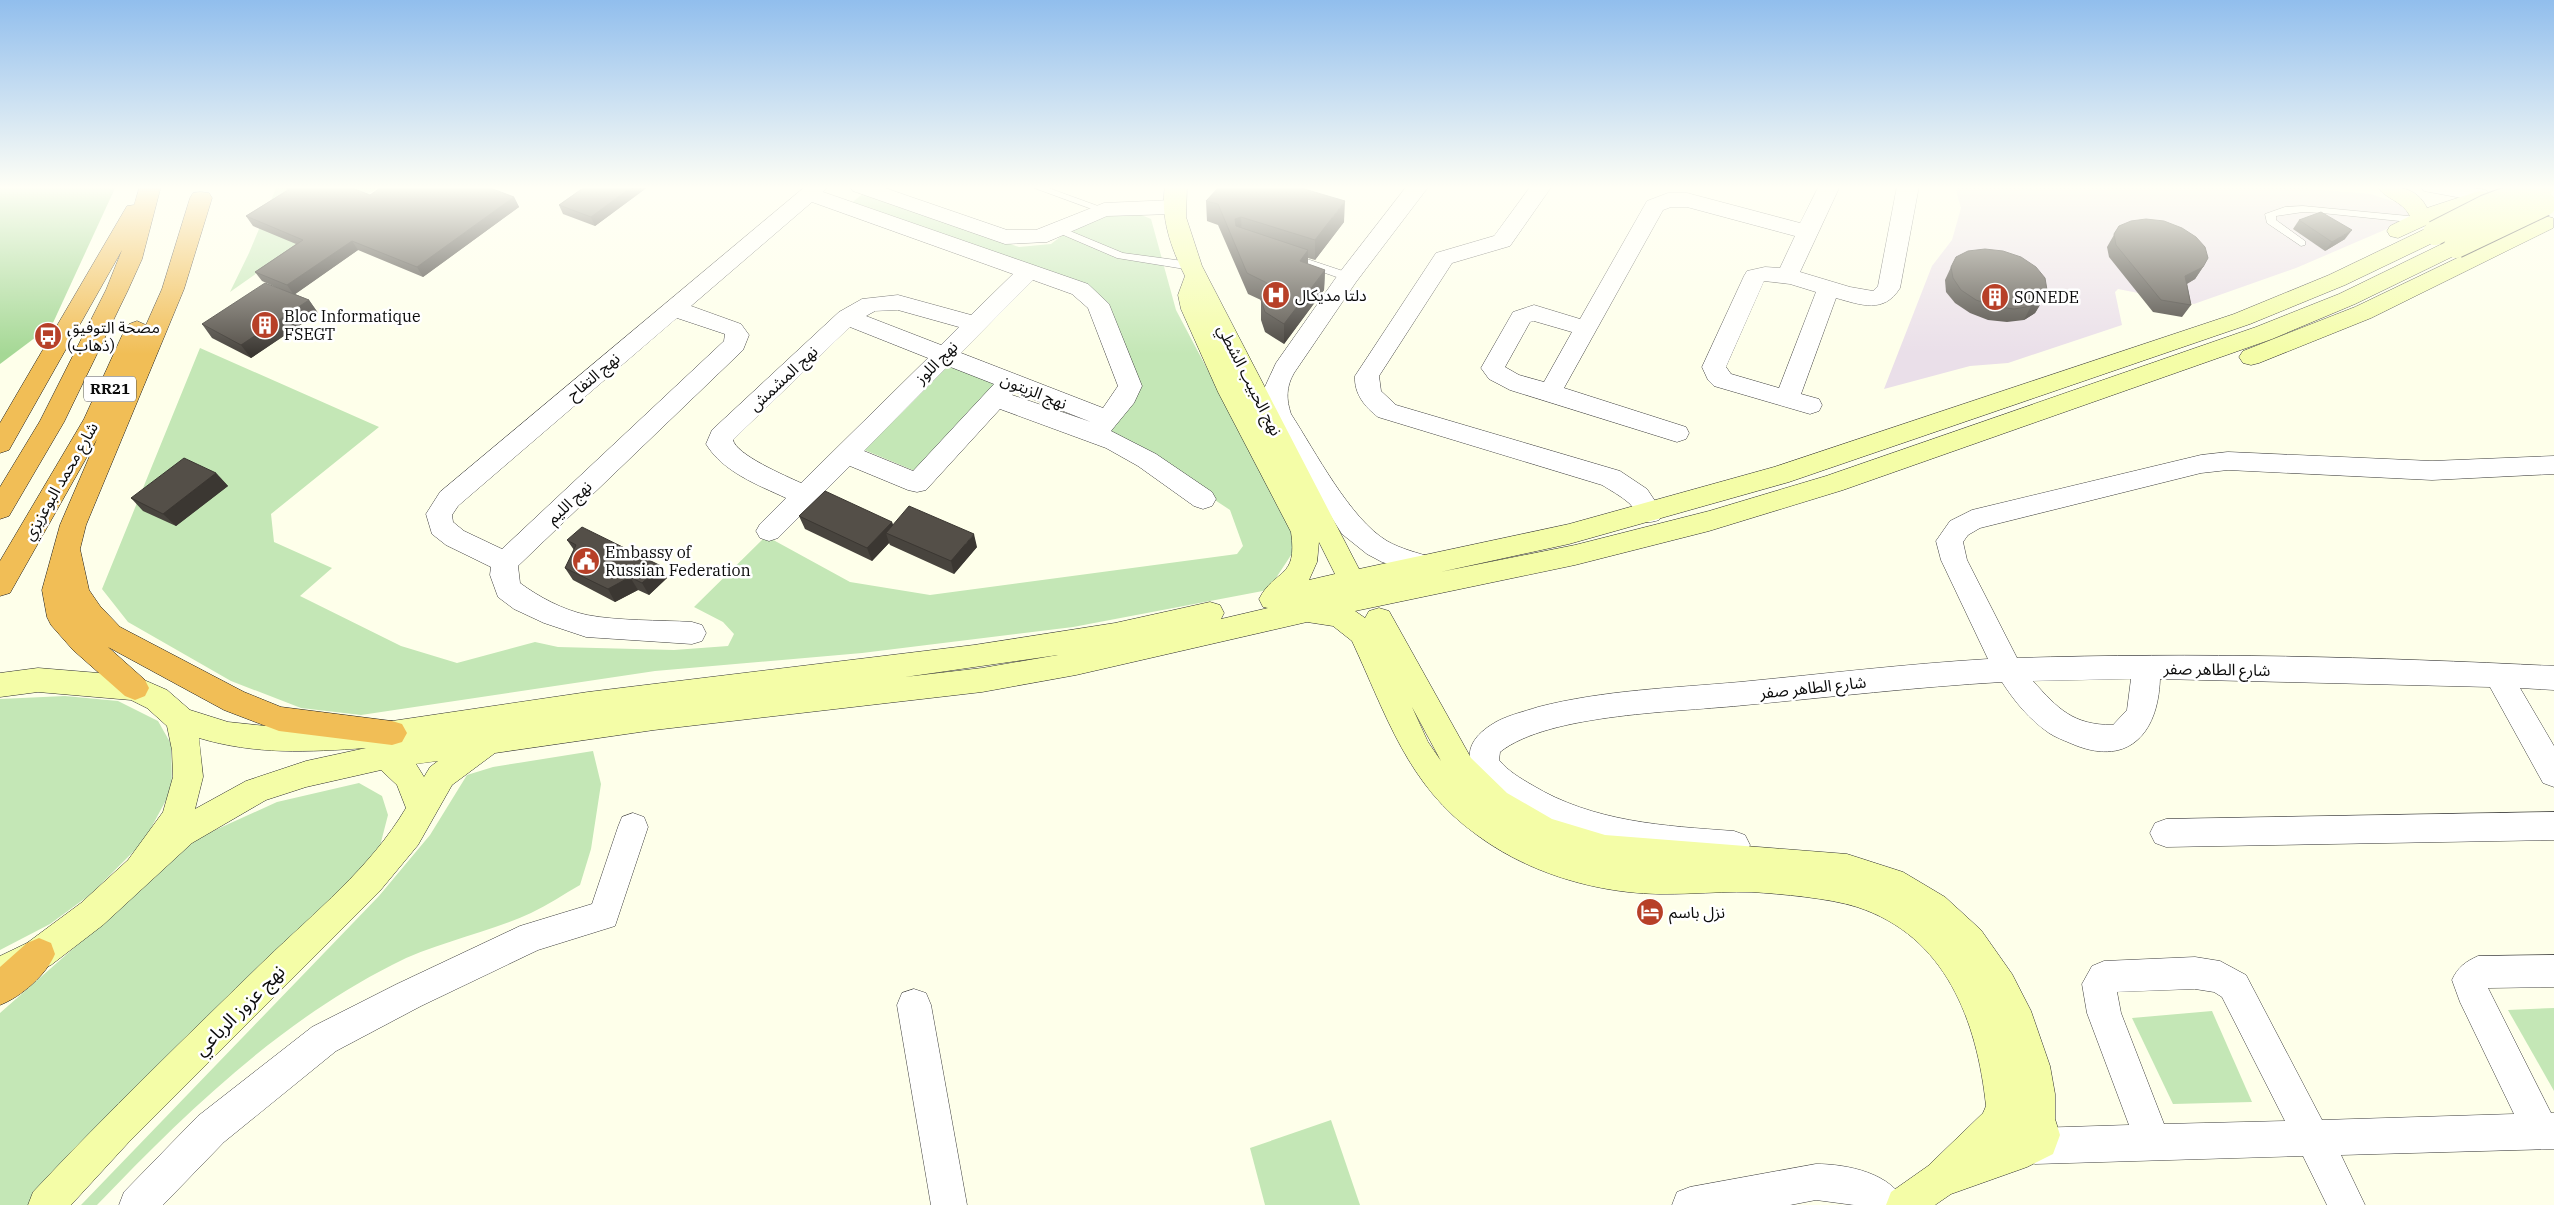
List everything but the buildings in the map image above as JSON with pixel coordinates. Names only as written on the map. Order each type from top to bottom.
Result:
[{"type":"highway","points":[[0,444],[36,385],[98,270],[115,242]]},
{"type":"highway","name":"RR21","points":[[0,509],[52,422],[117,290],[131,259],[135,242]]},
{"type":"highway","name":"شارع محمد البوعزيزي","points":[[0,585],[96,419],[178,242]]},
{"type":"highway","points":[[135,688],[83,642],[61,617],[56,590],[67,545],[170,296],[187,242]]},
{"type":"highway","points":[[67,545],[76,592],[90,614],[110,635],[234,701],[279,719],[389,744]]},
{"type":"highway","points":[[0,989],[39,954]]},
{"type":"street","name":"نهج التفاح","points":[[505,562],[455,538],[441,527],[439,514],[443,506],[751,242]]},
{"type":"street","points":[[944,242],[1080,289],[1098,304],[1130,386],[1125,397],[1101,426]]},
{"type":"street","name":"نهج الحبيب الشطي","points":[[1183,242],[1194,271],[1346,570]]},
{"type":"street","points":[[1375,242],[1348,277],[1275,383],[1273,399],[1279,415],[1351,527],[1376,547],[1407,561],[1424,566]]},
{"type":"street","points":[[1500,242],[1494,245],[1455,252],[1444,258],[1367,376],[1366,385],[1375,402],[1387,412],[1611,478],[1638,496],[1650,513]]},
{"type":"street","points":[[1550,392],[1634,242]]},
{"type":"street","points":[[1787,277],[1802,242]]},
{"type":"street","points":[[1810,405],[1723,380],[1716,374],[1714,367],[1755,276],[1769,273],[1857,297],[1879,298],[1889,288],[1898,242]]},
{"type":"street","points":[[0,685],[38,680],[135,688],[158,699],[181,720],[228,734],[266,739],[389,744],[491,739],[982,680],[1091,660],[1424,566],[1570,534],[1780,475],[2242,319],[2289,301],[2393,242]]},
{"type":"street","points":[[0,973],[39,954],[92,914],[181,833],[258,790],[389,744],[579,705],[825,677],[1062,644],[1575,555],[1709,521],[1834,483],[2094,393],[2307,316],[2463,242]]},
{"type":"street","points":[[2094,393],[2170,382],[2285,346],[2404,295],[2509,242]]},
{"type":"street","points":[[1194,271],[1189,295],[1192,309],[1230,392],[1304,532],[1308,549],[1304,567],[1287,589],[1284,606]]},
{"type":"street","name":"نهج اللوز","points":[[769,532],[803,495],[1028,272]]},
{"type":"street","points":[[1787,398],[1828,289]]},
{"type":"street","points":[[847,317],[870,304],[898,302],[974,324]]},
{"type":"street","name":"نهج الليم","points":[[505,562],[735,344],[737,335],[733,329],[673,308]]},
{"type":"street","points":[[1585,328],[1534,313],[1521,317],[1493,368],[1496,373],[1507,379],[1677,433]]},
{"type":"street","points":[[847,317],[944,355]]},
{"type":"street","name":"نهج المشمش","points":[[803,495],[736,459],[719,444],[719,440],[847,317]]},
{"type":"street","name":"نهج الزيتون","points":[[944,355],[1003,390],[1101,426],[1203,499]]},
{"type":"street","points":[[846,454],[918,483],[1003,390]]},
{"type":"street","points":[[2146,667],[2144,706],[2136,725],[2119,738],[2086,737],[2058,724],[2036,707],[2008,670],[1954,560],[1949,542],[1959,528],[1972,520],[2201,464],[2228,461],[2403,469],[2516,469],[2554,465]]},
{"type":"street","points":[[505,562],[504,575],[508,589],[524,601],[554,616],[586,626],[692,633]]},
{"type":"street","points":[[1284,606],[1328,613],[1349,620],[1357,626],[1363,634],[1411,739],[1425,763],[1443,786],[1464,807],[1512,841],[1562,863],[1599,873],[1660,879],[1754,878]]},
{"type":"street","points":[[1380,620],[1460,766],[1496,802],[1568,846],[1598,858],[1840,888],[1860,894],[1901,912],[1939,941],[1955,959],[1984,1010],[1995,1043],[2002,1076],[2001,1133],[2017,1147],[2033,1139]]},
{"type":"street","name":"شارع الطاهر صفر","points":[[1847,868],[1796,852],[1625,835],[1595,828],[1566,818],[1519,794],[1487,769],[1483,754],[1490,741],[1505,731],[1557,714],[1688,699],[2008,670],[2146,667],[2554,678]]},
{"type":"street","points":[[2498,675],[2554,774]]},
{"type":"street","points":[[139,870],[176,818],[188,777],[188,750],[181,720]]},
{"type":"street","name":"نهج عزوز الرباعي","points":[[46,1205],[115,1130],[368,882],[407,835],[421,807],[441,776],[491,739]]},
{"type":"street","points":[[389,744],[410,777],[421,807]]},
{"type":"street","points":[[2166,833],[2554,826]]},
{"type":"street","points":[[137,1205],[211,1129],[324,1039],[409,995],[532,937],[604,915],[634,827]]},
{"type":"street","points":[[1541,829],[1562,838],[1605,849],[1847,868],[1892,882],[1934,907],[1969,940],[2000,985],[2025,1038],[2036,1084],[2033,1139]]},
{"type":"street","points":[[1941,1179],[2033,1139],[2154,1144],[2310,1137],[2547,1131],[2472,991],[2470,980],[2478,972],[2554,971]]},
{"type":"street","points":[[2154,1144],[2104,1013],[2099,984],[2104,977],[2195,973],[2220,977],[2234,986],[2310,1137],[2347,1205]]},
{"type":"street","points":[[914,1005],[949,1205]]},
{"type":"street","points":[[1904,1205],[1941,1179],[2001,1116]]},
{"type":"street","points":[[1690,1205],[1816,1182],[1832,1181],[1865,1190],[1888,1205]]},
{"type":"lane","points":[[1088,242],[1121,256],[1194,271]]},
{"type":"lane","points":[[1277,254],[1348,277]]},
{"type":"shaded area","points":[[1950,242],[2356,242],[2296,268],[2194,304],[2118,289],[2115,292],[2122,325],[2008,363],[1970,366],[1884,389],[1932,266]]},
{"type":"green space","points":[[0,242],[90,242],[52,325],[0,364]]},
{"type":"green space","points":[[253,242],[301,242],[230,292]]},
{"type":"green space","points":[[954,242],[1006,242],[1019,247],[1053,242],[1157,242],[1176,310],[1299,543],[1268,590],[1073,627],[862,653],[655,671],[361,715],[301,708],[231,681],[128,622],[102,589],[200,348],[379,427],[271,514],[274,542],[332,568],[300,596],[401,646],[457,663],[535,642],[558,647],[674,650],[728,646],[734,634],[723,622],[694,607],[766,536],[850,582],[930,595],[1237,554],[1243,546],[1230,510],[1106,428],[1138,388],[1098,293]]},
{"type":"green space","points":[[946,364],[996,384],[915,471],[862,449]]},
{"type":"green space","points":[[65,696],[118,701],[158,721],[171,744],[172,789],[144,841],[91,894],[50,924],[0,950],[0,699]]},
{"type":"green space","points":[[593,751],[601,784],[591,849],[580,885],[531,913],[409,957],[350,988],[310,1014],[235,1072],[164,1137],[97,1205],[81,1205],[379,896],[430,835],[467,775],[493,767]]},
{"type":"green space","points":[[359,783],[382,796],[388,815],[380,846],[356,875],[32,1205],[0,1205],[0,1013],[134,895],[169,851],[277,802]]},
{"type":"green space","points":[[2554,1008],[2554,1091],[2508,1010]]},
{"type":"green space","points":[[2212,1011],[2252,1102],[2173,1104],[2132,1018]]},
{"type":"green space","points":[[1331,1120],[1360,1205],[1265,1205],[1250,1148]]},
{"type":"place","name":"دلتا مديكال","points":[[1276,295]]},
{"type":"place","name":"SONEDE","points":[[1995,297]]},
{"type":"place","name":"Bloc Informatique FSEGT","points":[[265,325]]},
{"type":"place","name":"مصحة التوفيق (ذهاب)","points":[[48,336]]},
{"type":"place","name":"Embassy of Russian Federation","points":[[586,561]]},
{"type":"place","name":"نزل باسم","points":[[1650,912]]}]
